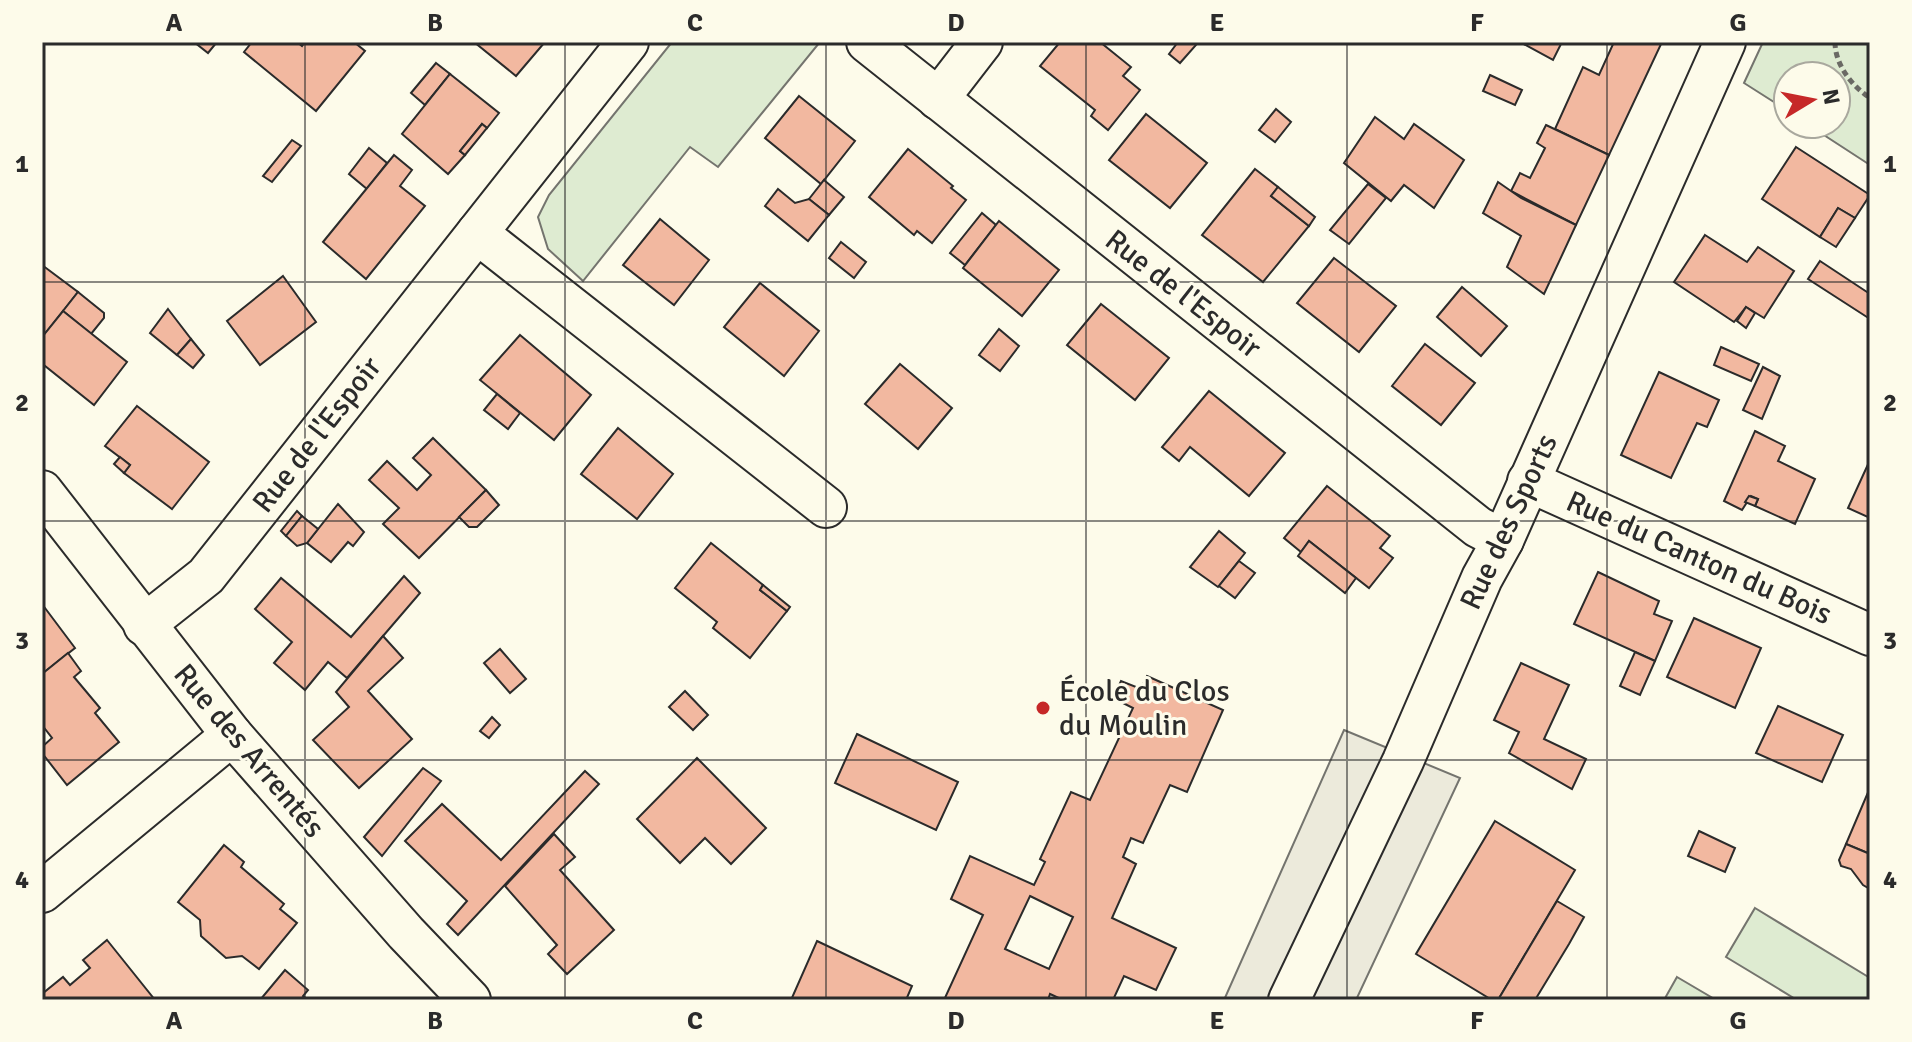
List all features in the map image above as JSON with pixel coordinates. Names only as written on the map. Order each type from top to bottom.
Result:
[{"type":"street","name":"Rue de l'Espoir","points":[[144,625],[206,576],[628,42]]},
{"type":"street","name":"Rue de l'Espoir","points":[[867,42],[1478,527],[1503,540]]},
{"type":"street","points":[[938,99],[982,42]]},
{"type":"street","name":"Rue des Sports","points":[[1289,1000],[1403,761],[1482,578],[1503,540],[1725,42]]},
{"type":"street","points":[[477,233],[826,507]]},
{"type":"street","name":"Rue du Canton du Bois","points":[[1528,481],[1870,635]]},
{"type":"street","name":"Rue des Arrentés","points":[[42,491],[232,735],[406,933],[470,1000]]},
{"type":"street","points":[[42,892],[232,735]]},
{"type":"path","points":[[1835,42],[1835,50],[1846,76],[1870,98]]},
{"type":"green space","points":[[672,42],[820,42],[718,167],[690,147],[583,281],[548,249],[538,217],[549,195]]},
{"type":"green space","points":[[1763,42],[1870,42],[1870,165],[1832,140],[1852,140],[1852,60],[1772,60],[1772,101],[1744,83]]},
{"type":"green space","points":[[1755,908],[1870,978],[1870,1000],[1797,1000],[1726,957]]},
{"type":"green space","points":[[1677,977],[1716,1000],[1664,1000]]},
{"type":"shaded area","points":[[1344,730],[1460,778],[1356,1000],[1224,1000]]},
{"type":"building","points":[[194,42],[217,42],[208,53]]},
{"type":"building","points":[[252,42],[297,42],[302,46],[305,42],[354,42],[365,51],[316,111],[244,52]]},
{"type":"building","points":[[474,42],[545,42],[516,76]]},
{"type":"building","points":[[1060,42],[1100,42],[1131,67],[1123,76],[1140,90],[1108,130],[1091,116],[1095,110],[1040,66]]},
{"type":"building","points":[[1178,42],[1196,45],[1180,63],[1169,54]]},
{"type":"building","points":[[1520,42],[1562,42],[1553,60]]},
{"type":"building","points":[[1614,42],[1662,42],[1609,155],[1555,129],[1583,67],[1599,75]]},
{"type":"building","points":[[436,63],[450,74],[425,105],[411,93]]},
{"type":"building","points":[[450,74],[499,113],[487,128],[482,124],[460,151],[465,155],[448,174],[402,134]]},
{"type":"building","points":[[1490,75],[1522,90],[1515,105],[1483,91]]},
{"type":"building","points":[[799,96],[855,141],[821,184],[765,138]]},
{"type":"building","points":[[1276,109],[1291,122],[1275,142],[1259,130]]},
{"type":"building","points":[[1146,114],[1207,163],[1170,208],[1109,160]]},
{"type":"building","points":[[1375,117],[1404,139],[1414,124],[1464,160],[1434,208],[1404,185],[1391,201],[1344,163]]},
{"type":"building","points":[[482,124],[487,128],[465,155],[460,151]]},
{"type":"building","points":[[1546,125],[1609,155],[1576,225],[1511,191],[1520,173],[1530,178],[1545,148],[1537,143]]},
{"type":"building","points":[[292,140],[301,146],[272,182],[263,176]]},
{"type":"building","points":[[1796,147],[1870,195],[1855,218],[1838,208],[1820,237],[1762,199]]},
{"type":"building","points":[[369,148],[387,163],[367,189],[349,174]]},
{"type":"building","points":[[908,149],[966,200],[932,243],[917,231],[914,235],[869,197]]},
{"type":"building","points":[[394,155],[412,170],[400,186],[425,206],[366,279],[323,242]]},
{"type":"building","points":[[1255,169],[1278,187],[1271,196],[1309,226],[1263,282],[1202,235]]},
{"type":"building","points":[[824,180],[844,197],[829,215],[809,199]]},
{"type":"building","points":[[1498,182],[1521,198],[1576,225],[1544,294],[1507,267],[1521,236],[1483,213]]},
{"type":"building","points":[[1368,184],[1386,198],[1349,244],[1330,230]]},
{"type":"building","points":[[1278,187],[1315,217],[1309,226],[1271,196]]},
{"type":"building","points":[[778,189],[795,203],[809,199],[829,215],[808,241],[765,206]]},
{"type":"building","points":[[1838,208],[1855,218],[1836,247],[1820,237]]},
{"type":"building","points":[[982,213],[996,225],[965,265],[950,253]]},
{"type":"building","points":[[660,219],[709,260],[674,305],[623,265]]},
{"type":"building","points":[[999,221],[1059,270],[1022,316],[963,268]]},
{"type":"building","points":[[1705,235],[1747,262],[1758,247],[1794,271],[1764,318],[1746,307],[1734,322],[1674,282]]},
{"type":"building","points":[[841,242],[866,262],[854,278],[829,258]]},
{"type":"building","points":[[1334,258],[1396,306],[1359,352],[1297,303]]},
{"type":"building","points":[[1820,261],[1870,294],[1870,319],[1808,279]]},
{"type":"building","points":[[42,265],[78,292],[45,334],[42,332]]},
{"type":"building","points":[[283,276],[316,322],[260,365],[227,321]]},
{"type":"building","points":[[760,283],[819,331],[784,376],[724,327]]},
{"type":"building","points":[[1462,287],[1507,326],[1481,356],[1437,317]]},
{"type":"building","points":[[78,292],[104,313],[104,318],[91,334],[63,311]]},
{"type":"building","points":[[1101,304],[1169,358],[1135,400],[1067,345]]},
{"type":"building","points":[[1746,307],[1755,313],[1746,328],[1737,321]]},
{"type":"building","points":[[168,309],[191,339],[177,355],[150,333]]},
{"type":"building","points":[[63,311],[127,362],[94,405],[45,366],[42,370],[42,337]]},
{"type":"building","points":[[999,329],[1019,346],[1000,371],[979,355]]},
{"type":"building","points":[[520,335],[591,395],[554,440],[480,380]]},
{"type":"building","points":[[191,339],[204,355],[193,368],[177,355]]},
{"type":"building","points":[[1425,344],[1475,383],[1441,425],[1392,386]]},
{"type":"building","points":[[1721,347],[1759,364],[1751,381],[1714,365]]},
{"type":"building","points":[[900,364],[952,408],[918,449],[865,404]]},
{"type":"building","points":[[1763,367],[1780,376],[1762,419],[1743,410]]},
{"type":"building","points":[[1659,372],[1719,400],[1707,427],[1697,423],[1671,478],[1621,455]]},
{"type":"building","points":[[1209,391],[1285,453],[1249,496],[1190,447],[1179,461],[1162,447]]},
{"type":"building","points":[[497,394],[520,413],[508,429],[484,410]]},
{"type":"building","points":[[137,406],[209,462],[172,509],[124,473],[130,465],[105,446]]},
{"type":"building","points":[[618,428],[673,474],[637,519],[581,474]]},
{"type":"building","points":[[1755,431],[1785,446],[1778,461],[1815,479],[1795,524],[1755,506],[1758,499],[1751,496],[1742,510],[1724,501]]},
{"type":"building","points":[[433,438],[486,490],[419,558],[383,524],[399,508],[369,480],[387,461],[417,490],[431,475],[413,458]]},
{"type":"building","points":[[120,457],[130,465],[124,473],[114,464]]},
{"type":"building","points":[[1870,460],[1870,518],[1848,508]]},
{"type":"building","points":[[1327,486],[1390,536],[1380,548],[1393,558],[1369,588],[1309,541],[1301,552],[1284,538]]},
{"type":"building","points":[[486,490],[499,505],[477,527],[469,527],[459,517]]},
{"type":"building","points":[[1749,496],[1758,499],[1755,506],[1745,502]]},
{"type":"building","points":[[338,504],[364,532],[353,546],[348,542],[331,562],[307,543]]},
{"type":"building","points":[[297,511],[302,516],[286,536],[281,531]]},
{"type":"building","points":[[302,516],[318,529],[307,543],[297,546],[286,536]]},
{"type":"building","points":[[1219,531],[1245,553],[1218,587],[1190,567]]},
{"type":"building","points":[[1309,541],[1356,578],[1345,593],[1298,556]]},
{"type":"building","points":[[711,543],[763,585],[760,590],[787,611],[750,658],[713,628],[717,622],[675,588]]},
{"type":"building","points":[[1239,561],[1255,573],[1235,598],[1219,586]]},
{"type":"building","points":[[1598,572],[1659,601],[1654,614],[1672,621],[1655,661],[1574,624]]},
{"type":"building","points":[[404,576],[420,593],[347,678],[328,662],[305,690],[274,663],[292,642],[255,609],[281,578],[351,637]]},
{"type":"building","points":[[763,585],[790,607],[787,611],[760,590]]},
{"type":"building","points":[[42,604],[75,648],[42,674]]},
{"type":"building","points":[[1694,618],[1761,648],[1735,708],[1667,677]]},
{"type":"building","points":[[383,636],[403,658],[368,691],[412,739],[359,788],[313,740],[349,707],[336,692]]},
{"type":"building","points":[[500,649],[526,679],[510,693],[484,663]]},
{"type":"building","points":[[1635,652],[1655,661],[1640,695],[1620,686]]},
{"type":"building","points":[[68,653],[81,671],[74,677],[100,708],[95,713],[119,742],[67,785],[42,753],[42,747],[52,738],[42,725],[42,674]]},
{"type":"building","points":[[1521,663],[1569,685],[1544,739],[1586,759],[1572,789],[1509,753],[1519,732],[1494,720]]},
{"type":"building","points":[[1147,676],[1223,710],[1187,792],[1170,785],[1143,843],[1131,838],[1123,857],[1136,864],[1112,918],[1176,948],[1156,990],[1124,976],[1113,1000],[1063,1000],[1050,994],[1048,1000],[944,1000],[983,915],[951,899],[970,856],[1034,885],[1045,862],[1040,859],[1071,792],[1090,800],[1133,708],[1113,698],[1121,681],[1141,689]],"holes":[[[1030,896],[1073,917],[1049,969],[1005,949]]]},
{"type":"building","points":[[685,691],[708,715],[693,730],[669,707]]},
{"type":"building","points":[[1778,706],[1843,735],[1822,782],[1756,753]]},
{"type":"building","points":[[492,717],[500,725],[489,738],[480,731]]},
{"type":"building","points":[[857,734],[958,782],[936,830],[835,783]]},
{"type":"building","points":[[697,758],[766,828],[731,864],[705,838],[680,863],[637,819]]},
{"type":"building","points":[[423,768],[441,781],[382,856],[364,837]]},
{"type":"building","points":[[585,771],[599,784],[458,935],[447,924],[467,901],[405,841],[442,804],[501,860]]},
{"type":"building","points":[[1870,791],[1870,854],[1846,844]]},
{"type":"building","points":[[1495,821],[1575,870],[1498,1000],[1492,1000],[1416,954]]},
{"type":"building","points":[[1699,831],[1735,848],[1725,872],[1688,856]]},
{"type":"building","points":[[554,834],[575,857],[560,870],[614,930],[567,974],[548,954],[557,945],[505,886]]},
{"type":"building","points":[[1846,844],[1870,854],[1870,889],[1851,869],[1841,866],[1839,860]]},
{"type":"building","points":[[224,845],[244,862],[241,867],[284,904],[280,909],[297,923],[259,969],[242,956],[226,958],[201,936],[200,920],[178,902]]},
{"type":"building","points":[[1557,901],[1584,917],[1569,944],[1535,1000],[1498,1000]]},
{"type":"building","points":[[107,940],[155,1000],[46,1000],[42,994],[63,977],[70,985],[90,968],[83,960]]},
{"type":"building","points":[[817,941],[912,986],[906,1000],[791,1000]]},
{"type":"building","points":[[285,970],[308,990],[303,996],[308,1000],[260,1000]]},
{"type":"place","name":"École du Clos du Moulin","points":[[1043,708]]}]
